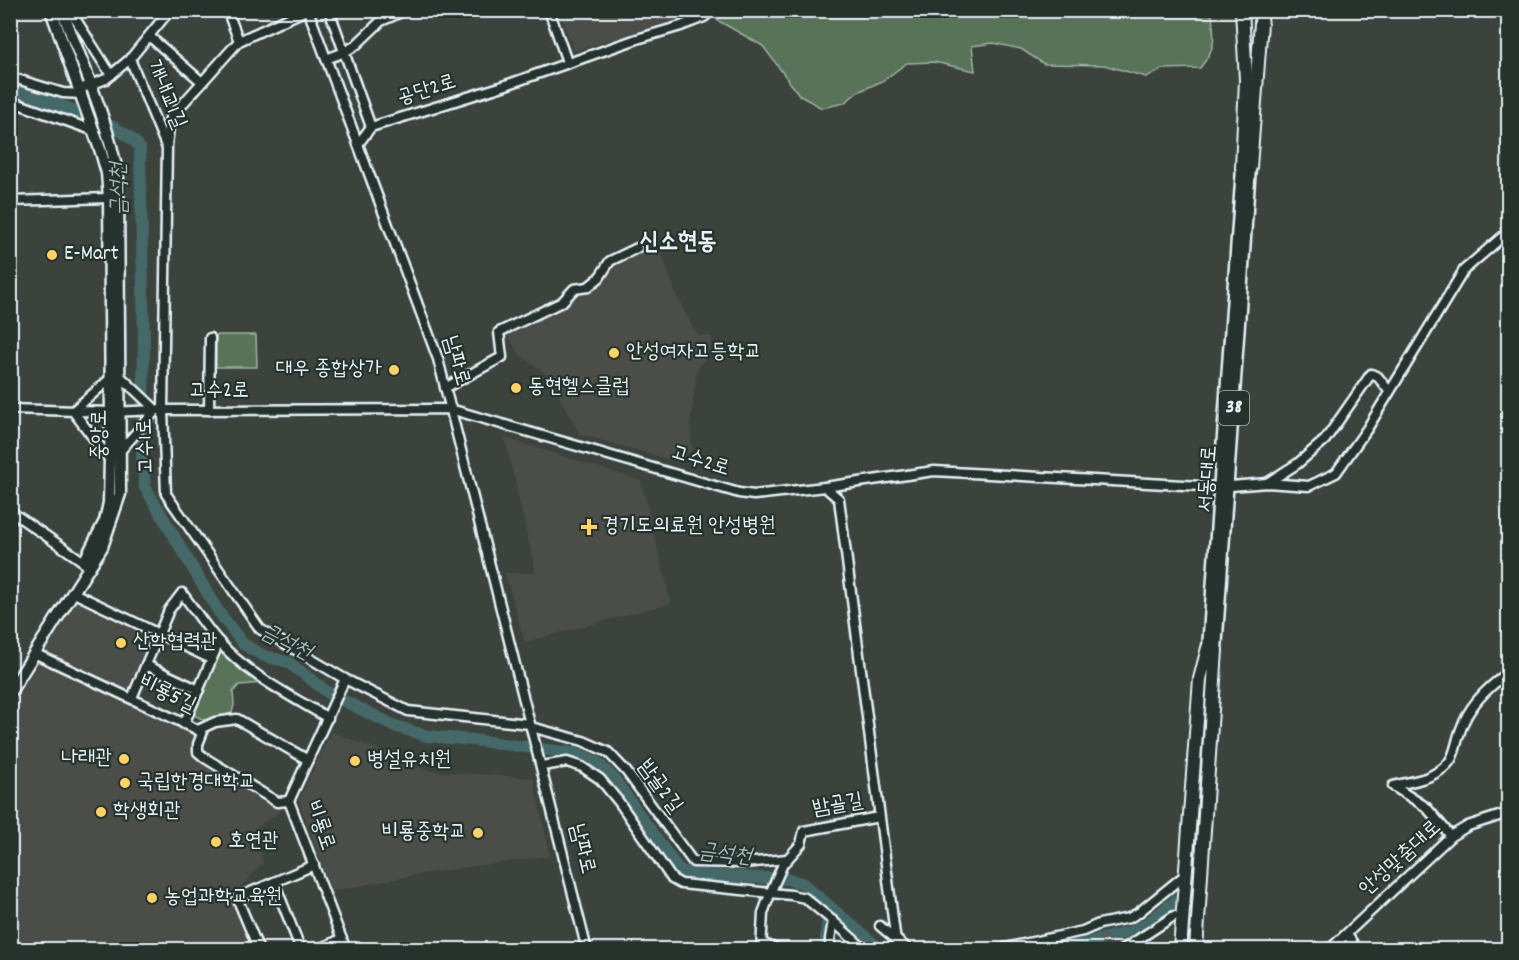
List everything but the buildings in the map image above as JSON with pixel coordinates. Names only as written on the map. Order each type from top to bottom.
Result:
[{"type":"highway","name":"서동대로","points":[[1242,10],[1246,80],[1246,167]]},
{"type":"highway","name":"서동대로","points":[[1246,167],[1262,10]]},
{"type":"highway","name":"서동대로","points":[[1188,950],[1212,649]]},
{"type":"highway","name":"서동대로","points":[[1196,950],[1212,649]]},
{"type":"highway","points":[[1180,950],[1200,680],[1212,649]]},
{"type":"highway","points":[[1202,950],[1214,777],[1217,671],[1212,649]]},
{"type":"main road","points":[[51,10],[84,90]]},
{"type":"main road","points":[[68,12],[84,90]]},
{"type":"main road","name":"중앙로","points":[[10,692],[102,546],[120,494],[124,446],[120,412],[118,178],[113,148],[98,105],[84,90]]},
{"type":"main road","name":"중앙로","points":[[84,90],[107,173],[120,380]]},
{"type":"main road","name":"서동대로","points":[[1212,649],[1246,167]]},
{"type":"main road","name":"중앙로","points":[[10,678],[84,562],[105,521],[109,503],[110,460],[120,412]]},
{"type":"street","name":"개내교1길","points":[[84,90],[106,79],[130,58],[170,10]]},
{"type":"street","points":[[227,10],[239,41]]},
{"type":"street","name":"고수1로","points":[[307,10],[239,41],[170,118],[166,146],[160,410],[166,494],[260,629],[345,679],[408,711],[531,728]]},
{"type":"street","name":"남파로","points":[[307,10],[438,358],[587,950]]},
{"type":"street","points":[[329,10],[371,127],[358,144]]},
{"type":"street","points":[[326,59],[345,52],[356,45],[381,21],[406,10]]},
{"type":"street","points":[[549,10],[567,62]]},
{"type":"street","name":"공단2로","points":[[371,127],[500,87],[567,62],[681,26],[704,17],[712,10]]},
{"type":"street","points":[[68,12],[111,75]]},
{"type":"street","name":"개내교1길","points":[[149,36],[202,82]]},
{"type":"street","name":"개내교1길","points":[[130,58],[166,146]]},
{"type":"street","points":[[10,76],[63,93],[84,90]]},
{"type":"street","points":[[10,101],[94,131]]},
{"type":"street","points":[[10,201],[109,198]]},
{"type":"street","name":"고수2로","points":[[10,409],[120,412],[450,409],[739,493],[754,495],[934,471],[1223,487],[1267,483],[1309,486],[1336,473],[1367,429],[1464,270],[1509,232]]},
{"type":"street","points":[[445,388],[502,357],[499,332],[562,302],[573,289],[588,287],[599,278],[610,261],[637,248]]},
{"type":"street","points":[[209,410],[210,338]]},
{"type":"street","points":[[1267,483],[1297,464],[1325,440],[1371,374],[1378,377],[1389,391]]},
{"type":"street","points":[[110,460],[73,411],[120,380],[160,410],[124,446]]},
{"type":"street","points":[[825,487],[840,499],[896,944]]},
{"type":"street","points":[[10,511],[84,562]]},
{"type":"street","points":[[74,593],[211,659]]},
{"type":"street","points":[[132,698],[169,610],[182,593],[219,642],[259,677],[328,718]]},
{"type":"street","points":[[184,724],[219,642]]},
{"type":"street","name":"비룡5길","points":[[36,654],[198,730],[202,734],[198,752],[205,758],[277,802],[289,801]]},
{"type":"street","points":[[146,665],[199,690]]},
{"type":"street","points":[[1451,836],[1426,807],[1394,786],[1434,775],[1454,758],[1461,728],[1473,706],[1489,687],[1509,673]]},
{"type":"street","name":"비룡로","points":[[345,679],[289,801],[346,950]]},
{"type":"street","points":[[198,730],[215,722],[237,719],[308,760]]},
{"type":"street","name":"밤골2길","points":[[531,728],[583,741],[608,752],[626,771],[693,862],[785,861]]},
{"type":"street","points":[[541,762],[567,762],[582,767],[600,779],[619,802],[672,879],[681,884],[771,891],[806,898],[865,950]]},
{"type":"street","name":"안성맞춤대로","points":[[1329,950],[1451,836],[1468,826],[1509,813]]},
{"type":"street","name":"밤골길","points":[[761,946],[764,913],[771,891],[785,861],[801,844],[804,831],[879,818]]},
{"type":"street","points":[[259,950],[237,898],[314,865]]},
{"type":"street","points":[[996,950],[1083,931],[1099,924],[1129,918],[1180,879]]},
{"type":"street","points":[[274,882],[301,950]]},
{"type":"street","points":[[1122,950],[1174,916]]},
{"type":"street","points":[[830,918],[830,950]]},
{"type":"street","points":[[880,926],[896,944],[909,950]]},
{"type":"street","points":[[1347,934],[1357,950]]},
{"type":"street","points":[[316,950],[342,939]]},
{"type":"street","points":[[761,946],[779,950]]},
{"type":"shaded area","points":[[559,11],[698,11],[574,51]]},
{"type":"shaded area","name":"안성여자고등학교","points":[[659,246],[675,292],[691,325],[699,335],[712,337],[709,352],[697,370],[690,425],[692,451],[675,461],[580,434],[553,380],[520,354],[504,331],[572,293],[590,289],[610,261]]},
{"type":"shaded area","name":"경기도의료원 안성병원","points":[[505,438],[641,481],[671,603],[525,642],[505,573],[536,573]]},
{"type":"shaded area","name":"국립한경대학교","points":[[80,596],[154,636],[129,703],[195,735],[197,757],[281,810],[256,828],[263,863],[235,892],[256,949],[11,950],[11,707]]},
{"type":"shaded area","points":[[331,732],[390,754],[406,764],[433,771],[533,778],[550,856],[431,872],[331,891],[299,800]]},
{"type":"green space","points":[[725,11],[1204,11],[1212,15],[1214,37],[1212,49],[1200,68],[1163,69],[1146,77],[1104,65],[1044,64],[1021,49],[993,43],[972,46],[975,71],[934,62],[907,63],[844,103],[822,108],[800,96],[763,46],[717,20]]},
{"type":"green space","points":[[216,335],[256,335],[257,367],[216,367]]},
{"type":"green space","points":[[224,647],[263,683],[239,685],[233,692],[232,713],[206,721],[190,713],[211,654]]},
{"type":"waterway","name":"금석천","points":[[10,90],[99,120],[131,138],[140,148],[144,339],[142,459],[145,487],[218,611],[243,644],[264,656],[288,662],[330,694],[395,726],[427,736],[579,754],[597,762],[614,779],[677,868],[685,873],[699,875],[786,879],[802,883],[881,950]]},
{"type":"waterway","name":"금석천","points":[[1061,950],[1132,931],[1148,923],[1181,896]]},
{"type":"waterway","points":[[827,950],[829,907]]},
{"type":"tunnel","points":[[1099,924],[1108,950]]},
{"type":"place","name":"E-Mart","points":[[52,255]]},
{"type":"place","name":"안성여자고등학교","points":[[614,353]]},
{"type":"place","name":"대우 종합상가","points":[[394,370]]},
{"type":"place","name":"동현헬스클럽","points":[[516,388]]},
{"type":"place","name":"경기도의료원 안성병원","points":[[589,527]]},
{"type":"place","name":"산학협력관","points":[[121,643]]},
{"type":"place","name":"나래관","points":[[124,759]]},
{"type":"place","name":"병설유치원","points":[[355,761]]},
{"type":"place","name":"국립한경대학교","points":[[125,783]]},
{"type":"place","name":"학생회관","points":[[101,812]]},
{"type":"place","name":"비룡중학교","points":[[478,833]]},
{"type":"place","name":"호연관","points":[[216,842]]},
{"type":"place","name":"농업과학교육원","points":[[152,898]]},
{"type":"district","name":"신소현동","points":[[678,243]]}]
